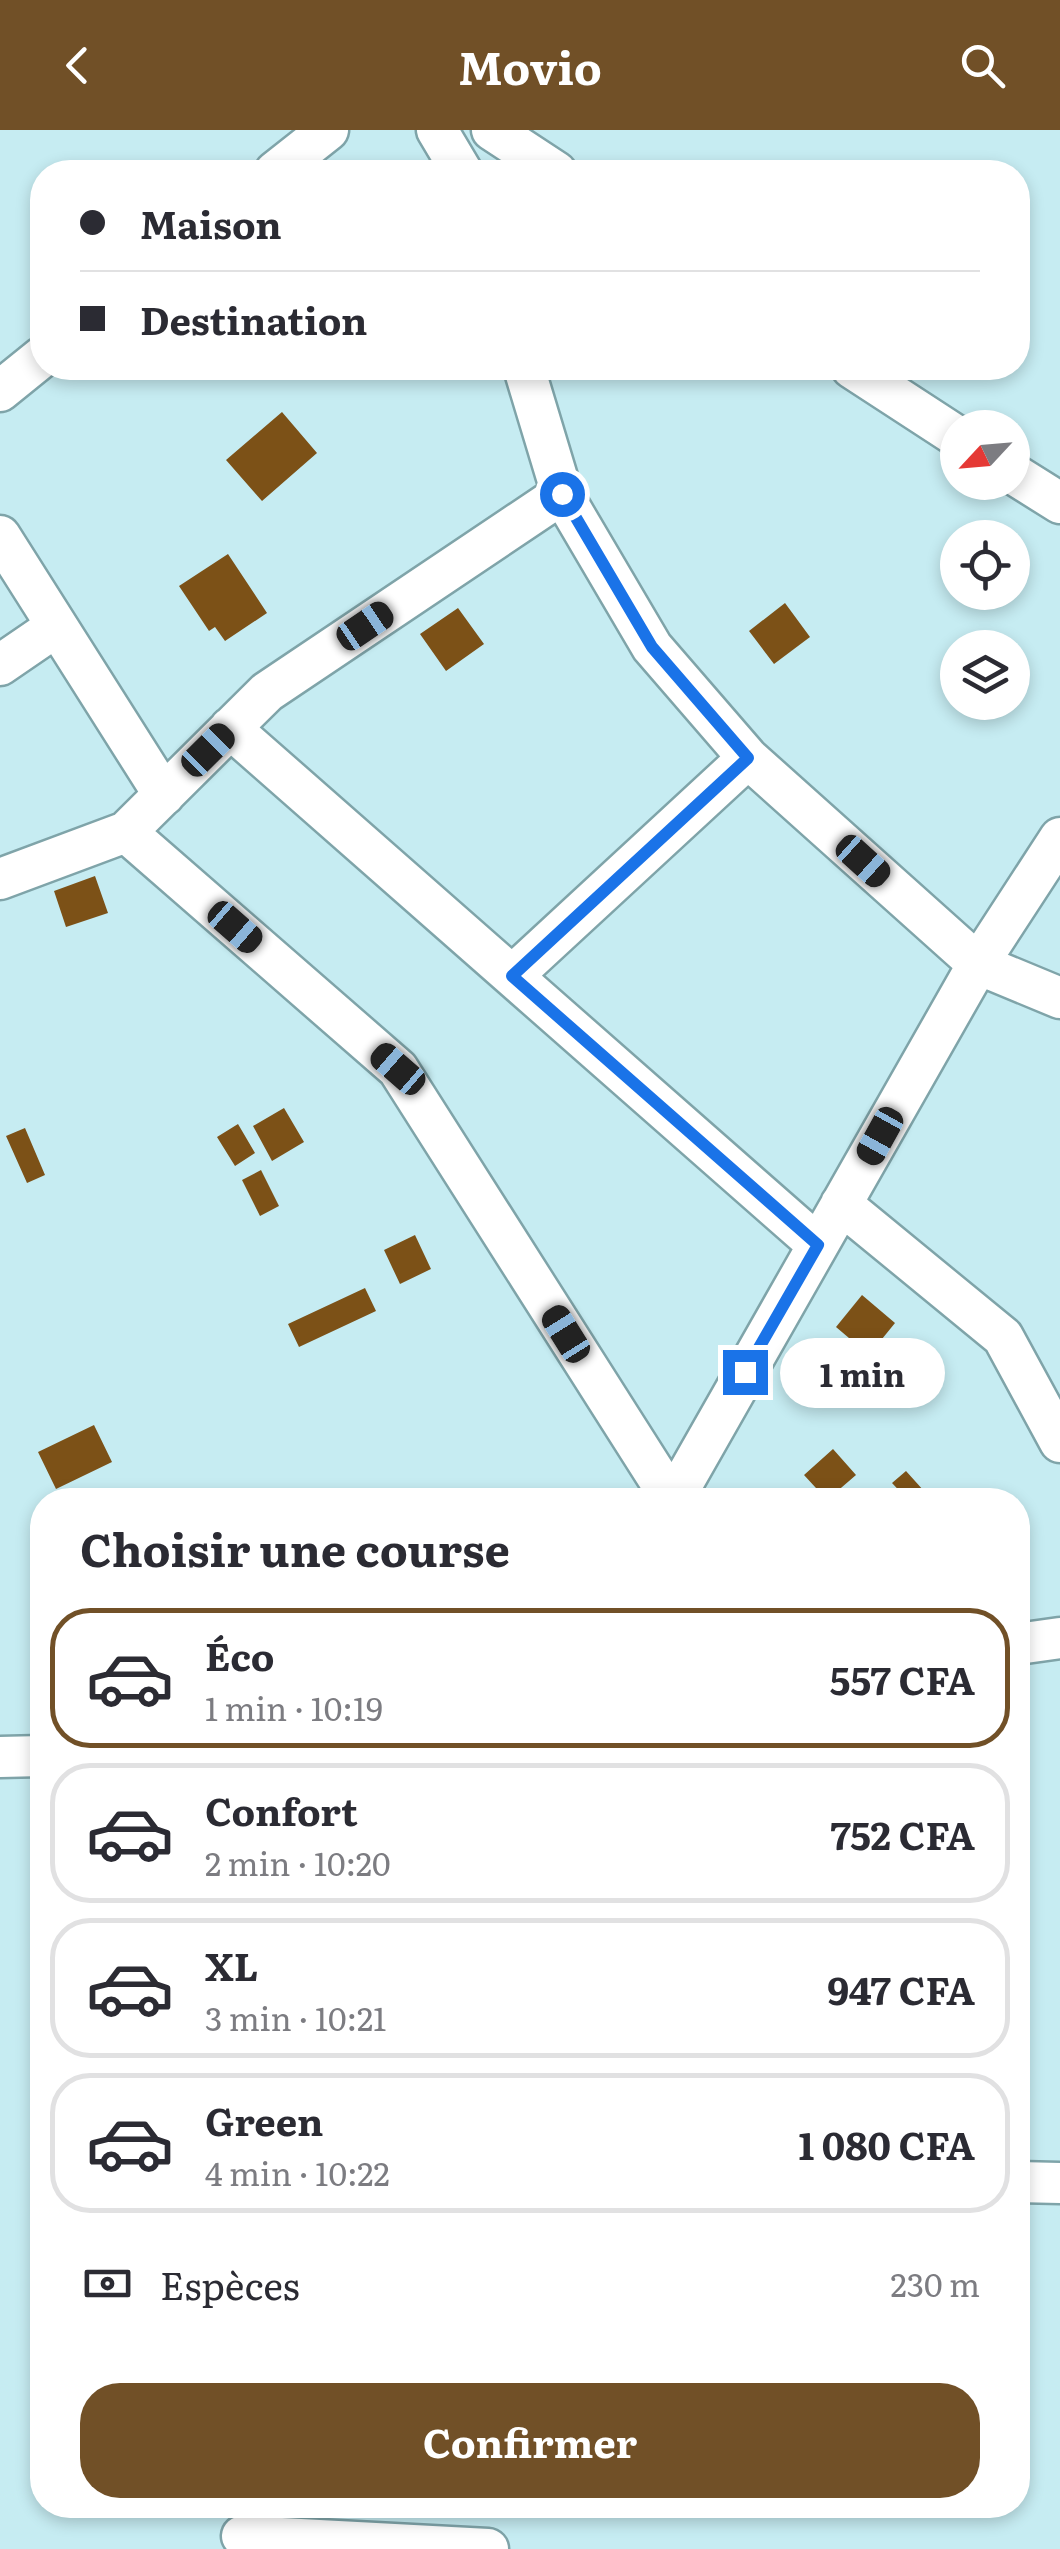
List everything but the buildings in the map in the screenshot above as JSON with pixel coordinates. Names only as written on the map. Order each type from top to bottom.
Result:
[{"type":"street","points":[[290,160],[328,130]]},
{"type":"street","points":[[437,130],[455,160]]},
{"type":"street","points":[[492,130],[538,160]]},
{"type":"street","points":[[0,391],[30,367]]},
{"type":"street","points":[[528,380],[562,494],[652,647],[748,758],[978,964],[1060,998]]},
{"type":"street","points":[[870,380],[940,425]]},
{"type":"street","points":[[1030,485],[1060,503]]},
{"type":"street","points":[[1,876],[126,832],[267,692],[562,494]]},
{"type":"street","points":[[0,536],[164,795]]},
{"type":"street","points":[[0,665],[57,626]]},
{"type":"street","points":[[230,728],[818,1245]]},
{"type":"street","points":[[512,976],[748,758]]},
{"type":"street","points":[[126,832],[398,1069],[664,1488]]},
{"type":"street","points":[[679,1488],[978,964],[1060,838]]},
{"type":"street","points":[[841,1204],[1003,1337],[1060,1442]]},
{"type":"street","points":[[1030,1642],[1060,1638]]},
{"type":"street","points":[[0,1757],[30,1756]]},
{"type":"street","points":[[1030,2182],[1060,2183]]},
{"type":"street","points":[[242,2530],[488,2549]]},
{"type":"route","points":[[562,494],[652,647],[748,758],[512,976],[818,1245],[745,1372]]}]
